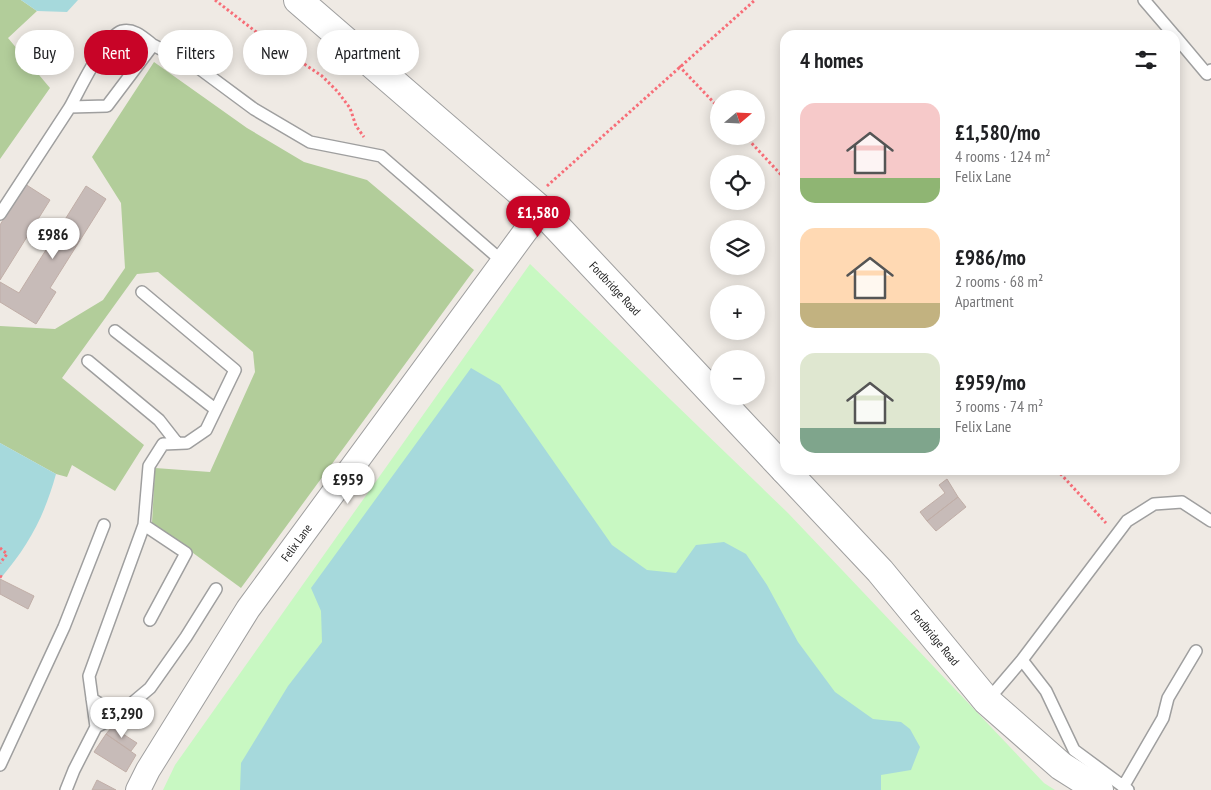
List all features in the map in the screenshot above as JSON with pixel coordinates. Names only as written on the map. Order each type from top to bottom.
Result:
[{"type":"street","name":"Fordbridge Road","points":[[298,0],[537,206],[780,465]]},
{"type":"street","name":"Felix Lane","points":[[138,790],[148,770],[248,609],[502,261],[537,206]]},
{"type":"street","name":"Fordbridge Road","points":[[790,475],[880,571],[987,701],[1061,766],[1117,789]]},
{"type":"lane","points":[[1144,0],[1169,30]]},
{"type":"lane","points":[[0,214],[70,107],[109,40],[122,31],[136,32],[153,45],[200,69],[254,109],[310,142],[381,156],[502,261]]},
{"type":"lane","points":[[1180,43],[1207,74],[1211,70]]},
{"type":"lane","points":[[70,107],[107,106],[153,45]]},
{"type":"lane","points":[[96,727],[89,676],[144,525],[149,466],[163,444],[187,443],[206,430],[235,370],[142,292]]},
{"type":"lane","points":[[115,331],[215,409]]},
{"type":"lane","points":[[88,361],[159,420],[177,443]]},
{"type":"lane","points":[[987,701],[1022,660],[1127,521],[1154,504],[1182,502],[1211,521]]},
{"type":"lane","points":[[0,765],[64,627],[104,525]]},
{"type":"lane","points":[[144,525],[186,553],[150,620]]},
{"type":"lane","points":[[66,790],[96,727],[118,715],[150,688],[186,637],[216,589]]},
{"type":"lane","points":[[1022,660],[1046,691],[1074,750],[1117,789],[1163,718],[1168,698],[1196,651]]},
{"type":"lane","points":[[92,699],[118,715]]},
{"type":"path","points":[[215,0],[255,31],[322,76],[350,108],[361,134],[381,156]]},
{"type":"path","points":[[537,206],[679,66],[755,0]]},
{"type":"path","points":[[679,66],[710,99]]},
{"type":"path","points":[[753,145],[780,174]]},
{"type":"path","points":[[1062,475],[1117,534]]},
{"type":"path","points":[[0,548],[7,554],[0,563]]},
{"type":"green space","points":[[0,0],[21,0],[37,11],[8,38],[15,46],[15,75],[39,75],[50,88],[0,159]]},
{"type":"green space","points":[[154,62],[158,65],[158,75],[172,75],[247,128],[304,162],[367,180],[474,270],[241,588],[152,523],[155,468],[210,472],[255,372],[253,352],[158,272],[137,274],[62,378],[144,445],[115,491],[72,465],[67,477],[56,474],[0,443],[0,326],[55,329],[103,300],[125,268],[121,203],[92,157],[146,75],[148,75],[148,71]]},
{"type":"green space","points":[[530,264],[788,513],[1044,783],[1055,790],[163,790],[175,765]]},
{"type":"water","points":[[21,0],[78,0],[67,12],[37,11]]},
{"type":"water","points":[[471,368],[500,385],[612,545],[647,570],[676,573],[696,545],[724,542],[746,554],[767,585],[798,642],[835,692],[873,719],[901,722],[910,729],[920,747],[911,770],[881,775],[881,790],[240,790],[241,763],[288,686],[322,642],[321,611],[311,588]]},
{"type":"water","points":[[0,443],[56,474],[41,517],[27,542],[0,579]]},
{"type":"building","points":[[25,184],[50,200],[0,280],[0,225]]},
{"type":"building","points":[[86,186],[106,199],[50,288],[56,292],[36,324],[0,302],[0,282],[19,293]]},
{"type":"building","points":[[947,479],[958,497],[927,521],[920,512],[945,493],[939,485]]},
{"type":"building","points":[[958,497],[966,507],[936,531],[927,521]]},
{"type":"building","points":[[0,579],[34,596],[28,609],[0,594]]},
{"type":"building","points":[[112,727],[137,743],[131,751],[106,734]]},
{"type":"building","points":[[106,734],[136,755],[126,772],[94,752]]},
{"type":"building","points":[[97,780],[116,790],[92,790]]}]
